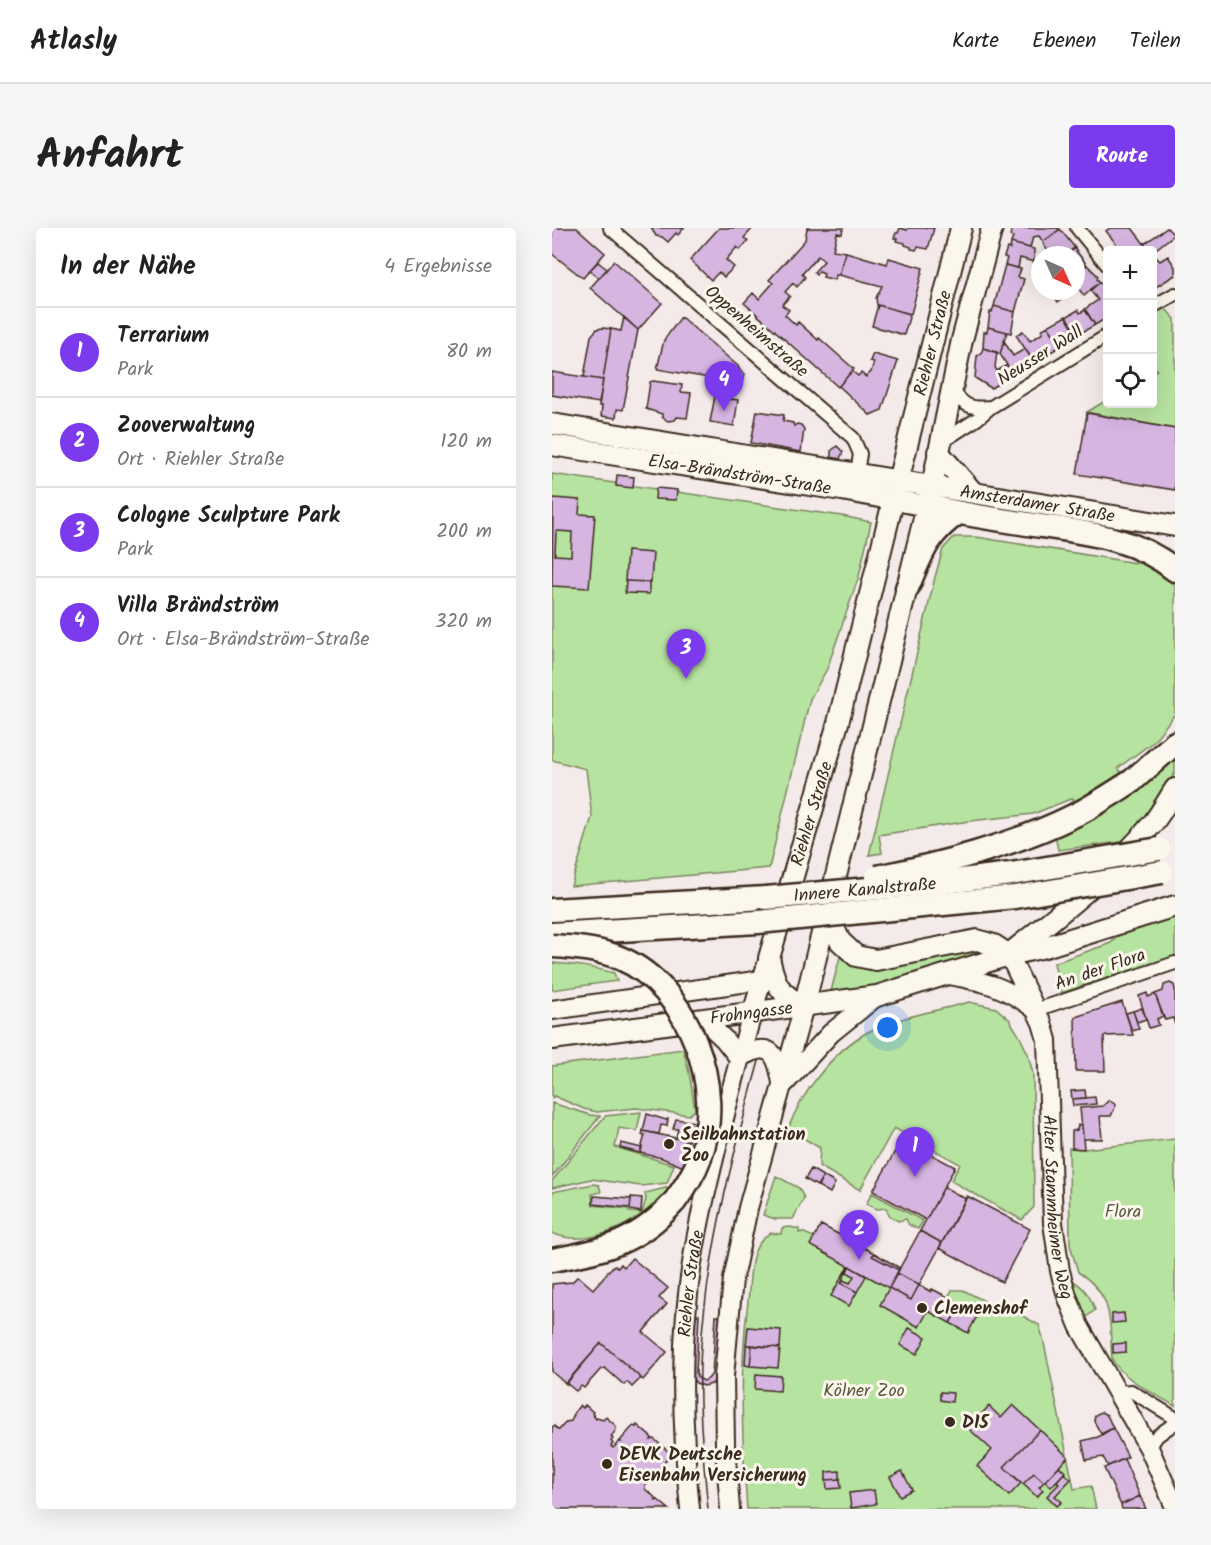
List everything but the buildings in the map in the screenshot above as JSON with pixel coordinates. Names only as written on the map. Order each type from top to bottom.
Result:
[{"type":"highway","points":[[929,496],[958,513],[1125,542],[1141,548],[1175,570]]},
{"type":"highway","points":[[907,588],[931,537],[940,525],[958,513]]},
{"type":"highway","points":[[766,898],[897,873],[1019,838],[1073,816],[1132,781],[1175,743]]},
{"type":"highway","name":"Innere Kanalstraße","points":[[552,910],[766,898],[979,878],[1167,847]]},
{"type":"highway","name":"Innere Kanalstraße","points":[[552,938],[758,922],[1015,897],[1168,871]]},
{"type":"highway","points":[[552,938],[574,947],[619,957],[654,980],[671,998],[684,1016],[695,1038],[703,1065],[707,1126],[701,1156],[692,1176],[675,1201],[657,1219],[633,1236],[593,1253],[552,1260]]},
{"type":"highway","points":[[552,1244],[593,1253]]},
{"type":"main road","name":"Riehler Straße","points":[[690,1509],[683,1417],[683,1353],[692,1261],[709,1177],[739,1058],[838,723],[961,228]]},
{"type":"main road","name":"Riehler Straße","points":[[730,1509],[725,1445],[724,1376],[732,1288],[741,1237],[828,915],[929,496],[951,388],[992,228]]},
{"type":"main road","name":"Elsa-Brändström-Straße","points":[[552,424],[899,480]]},
{"type":"main road","name":"Elsa-Brändström-Straße","points":[[552,445],[719,470],[894,500],[929,496]]},
{"type":"main road","points":[[939,448],[972,491]]},
{"type":"main road","name":"Amsterdamer Straße","points":[[899,480],[929,496],[972,491],[1175,526]]},
{"type":"main road","points":[[828,915],[840,941],[856,956],[876,960],[977,940],[994,945],[1009,955],[1091,886],[1131,847],[1154,822],[1175,789]]},
{"type":"main road","name":"Frohngasse","points":[[552,1039],[877,996],[1175,906]]},
{"type":"main road","name":"Alter Stammheimer Weg","points":[[1009,955],[1042,1023],[1047,1040],[1053,1223],[1060,1271],[1067,1296],[1079,1326],[1149,1448],[1175,1507]]},
{"type":"main road","points":[[753,1012],[783,993],[801,978],[817,956]]},
{"type":"main road","points":[[770,958],[774,981],[783,993],[804,1006]]},
{"type":"main road","points":[[949,975],[995,985],[1036,1010]]},
{"type":"main road","name":"Frohngasse","points":[[552,1010],[762,980]]},
{"type":"main road","points":[[783,1085],[831,1033],[877,996]]},
{"type":"main road","points":[[704,1020],[724,1039],[739,1058],[752,1050],[761,1049],[769,1052],[778,1060],[783,1085]]},
{"type":"street","name":"Oppenheimstraße","points":[[610,228],[853,438],[860,454],[857,473]]},
{"type":"street","points":[[1077,228],[1103,261]]},
{"type":"street","points":[[1157,304],[1175,294]]},
{"type":"street","name":"Neusser Wall","points":[[939,448],[991,406],[1103,337]]},
{"type":"street","name":"Neusser Wall","points":[[951,388],[963,404],[991,406]]},
{"type":"street","name":"An der Flora","points":[[1036,1010],[1175,963]]},
{"type":"street","points":[[1118,1392],[1131,1391],[1175,1418]]},
{"type":"street","points":[[1149,1448],[1157,1436],[1175,1423]]},
{"type":"green space","points":[[1163,306],[1175,319],[1175,429],[1087,412],[1103,402],[1103,408],[1157,408],[1157,310]]},
{"type":"green space","points":[[552,474],[871,522],[859,576],[827,669],[810,699],[769,868],[571,886],[592,817],[586,769],[552,760]]},
{"type":"green space","points":[[954,537],[976,537],[1142,564],[1160,573],[1175,586],[1175,714],[1153,742],[1118,768],[1137,793],[1175,757],[1175,773],[1128,841],[1058,850],[1055,835],[1079,824],[1073,798],[1033,814],[879,835],[882,853],[869,855],[935,577],[943,549]]},
{"type":"green space","points":[[1175,913],[1175,956],[1061,993],[1054,963],[1111,943],[1127,928]]},
{"type":"green space","points":[[976,948],[976,954],[948,967],[909,980],[830,995],[841,953]]},
{"type":"green space","points":[[552,963],[583,966],[614,973],[617,981],[552,990]]},
{"type":"green space","points":[[969,1002],[996,1008],[1009,1019],[1028,1054],[1033,1074],[1034,1207],[1022,1220],[951,1181],[960,1164],[894,1128],[860,1190],[819,1166],[820,1148],[788,1129],[809,1088],[830,1062],[853,1041],[877,1027]]},
{"type":"green space","points":[[683,1049],[695,1110],[689,1115],[636,1108],[597,1112],[554,1096],[552,1098],[552,1066]]},
{"type":"green space","points":[[552,1103],[600,1116],[552,1177]]},
{"type":"green space","points":[[641,1112],[637,1131],[619,1128],[615,1147],[674,1165],[667,1183],[641,1186],[591,1179],[552,1188],[552,1181],[605,1116]]},
{"type":"green space","name":"Flora","points":[[1175,1139],[1175,1406],[1131,1379],[1112,1359],[1108,1310],[1098,1290],[1078,1272],[1070,1245],[1069,1148],[1084,1149]]},
{"type":"green space","points":[[776,1176],[799,1188],[804,1198],[793,1219],[775,1219],[763,1215]]},
{"type":"green space","points":[[593,1184],[599,1185],[601,1192],[592,1194],[593,1205],[642,1213],[646,1199],[645,1193],[670,1187],[660,1199],[647,1210],[633,1220],[601,1235],[584,1238],[552,1233],[552,1192]]},
{"type":"green space","points":[[872,1193],[923,1221],[918,1229],[909,1225],[906,1219],[898,1221],[889,1215],[886,1208],[877,1209],[866,1204]]},
{"type":"green space","name":"Kölner Zoo","points":[[782,1228],[799,1229],[799,1233],[802,1232],[898,1273],[930,1291],[932,1289],[948,1297],[952,1290],[963,1290],[994,1306],[1001,1304],[1039,1325],[1074,1489],[1091,1486],[1096,1509],[747,1509],[742,1379],[751,1269],[755,1251],[761,1241],[770,1233],[781,1234]]},
{"type":"green space","points":[[1069,1278],[1085,1291],[1095,1310],[1084,1319]]},
{"type":"tram line","points":[[708,1509],[700,1387],[704,1309],[723,1202],[759,1061]]},
{"type":"place","name":"Villa Brändström","points":[[724,411]]},
{"type":"place","name":"Cologne Sculpture Park","points":[[686,679]]},
{"type":"place","name":"Seilbahnstation Zoo","points":[[669,1144]]},
{"type":"place","name":"Terrarium","points":[[915,1177]]},
{"type":"place","name":"Zooverwaltung","points":[[859,1260]]},
{"type":"place","name":"Clemenshof","points":[[922,1308]]},
{"type":"place","name":"D15","points":[[950,1422]]},
{"type":"place","name":"DEVK Deutsche Eisenbahn Versicherung","points":[[607,1464]]}]
